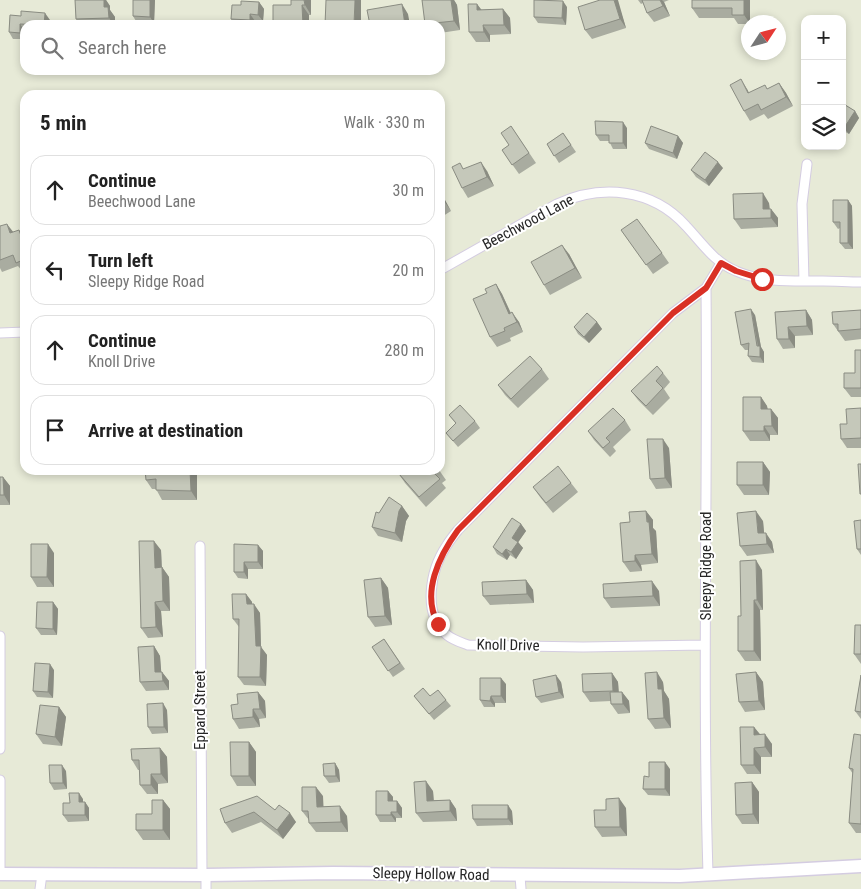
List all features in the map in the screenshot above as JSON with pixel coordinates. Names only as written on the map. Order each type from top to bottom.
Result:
[{"type":"main road","name":"Sleepy Hollow Road","points":[[0,874],[204,875],[333,873],[680,876],[861,866]]},
{"type":"street","points":[[804,281],[802,204],[808,164]]},
{"type":"street","name":"Beechwood Lane","points":[[445,267],[557,204],[589,193],[608,192],[644,196],[656,202],[685,224],[710,254],[721,263],[750,276],[762,279],[861,282]]},
{"type":"street","points":[[706,288],[721,263]]},
{"type":"street","name":"Sleepy Ridge Road","points":[[706,288],[704,645],[705,798],[708,874]]},
{"type":"street","name":"Knoll Drive","points":[[704,645],[583,646],[468,644],[456,641],[442,631],[434,617],[432,607],[434,577],[438,562],[446,546],[458,530],[667,320],[706,288]]},
{"type":"street","points":[[0,333],[20,332]]},
{"type":"street","name":"Eppard Street","points":[[200,546],[204,875],[206,889]]},
{"type":"street","points":[[0,636],[0,749]]},
{"type":"street","points":[[0,780],[0,874]]},
{"type":"street","points":[[40,889],[42,874]]},
{"type":"street","points":[[520,876],[521,889]]},
{"type":"building","points":[[75,0],[104,0],[104,7],[108,7],[109,18],[76,19]]},
{"type":"building","points":[[133,0],[150,0],[150,17],[133,16]]},
{"type":"building","points":[[291,0],[304,0],[305,5],[302,5],[303,20],[273,20],[273,5],[291,5]]},
{"type":"building","points":[[326,0],[355,0],[354,20],[325,20]]},
{"type":"building","points":[[422,0],[451,0],[454,21],[424,20]]},
{"type":"building","points":[[534,0],[563,1],[562,18],[534,17]]},
{"type":"building","points":[[600,0],[614,0],[620,19],[585,30],[578,7]]},
{"type":"building","points":[[642,0],[660,0],[663,6],[647,13]]},
{"type":"building","points":[[692,0],[744,0],[744,15],[732,15],[732,8],[692,8]]},
{"type":"building","points":[[241,1],[259,2],[258,15],[250,14],[250,20],[231,19],[232,5],[241,5]]},
{"type":"building","points":[[402,4],[404,20],[369,20],[367,10]]},
{"type":"building","points":[[468,4],[477,4],[477,10],[503,9],[504,25],[483,25],[484,32],[469,32]]},
{"type":"building","points":[[21,11],[45,13],[44,20],[20,20],[20,33],[9,32],[10,15],[21,16]]},
{"type":"building","points":[[741,79],[748,93],[765,85],[767,89],[779,83],[786,97],[761,110],[758,104],[744,111],[730,85]]},
{"type":"building","points":[[846,105],[855,111],[846,125]]},
{"type":"building","points":[[595,121],[623,122],[623,143],[609,143],[609,135],[596,135]]},
{"type":"building","points":[[511,126],[529,153],[512,165],[502,150],[509,145],[501,133]]},
{"type":"building","points":[[651,126],[678,136],[673,153],[645,143]]},
{"type":"building","points":[[563,133],[571,145],[554,156],[547,144]]},
{"type":"building","points":[[705,152],[718,162],[705,180],[691,170]]},
{"type":"building","points":[[481,162],[487,177],[462,188],[452,167],[460,163],[463,169]]},
{"type":"building","points":[[763,193],[763,209],[771,209],[771,218],[734,219],[733,194]]},
{"type":"building","points":[[833,200],[848,200],[848,243],[840,243],[840,222],[833,222]]},
{"type":"building","points":[[637,219],[662,253],[646,265],[621,230]]},
{"type":"building","points":[[7,224],[10,233],[19,230],[20,261],[16,263],[13,255],[0,260],[0,226]]},
{"type":"building","points":[[562,245],[575,268],[544,285],[531,262]]},
{"type":"building","points":[[496,284],[509,314],[512,312],[517,322],[504,328],[505,331],[490,337],[473,299],[487,293],[485,289]]},
{"type":"building","points":[[751,309],[757,346],[760,346],[760,357],[748,356],[749,343],[741,345],[735,312]]},
{"type":"building","points":[[806,310],[807,326],[788,327],[789,339],[777,339],[775,312]]},
{"type":"building","points":[[861,310],[861,329],[838,331],[838,324],[833,324],[832,312]]},
{"type":"building","points":[[587,313],[597,322],[584,337],[574,327]]},
{"type":"building","points":[[855,350],[861,350],[861,388],[844,388],[844,373],[855,373]]},
{"type":"building","points":[[530,356],[542,369],[511,399],[498,385]]},
{"type":"building","points":[[657,366],[663,373],[656,381],[663,388],[646,406],[631,391]]},
{"type":"building","points":[[743,397],[761,397],[761,409],[771,409],[772,426],[764,426],[764,431],[743,431]]},
{"type":"building","points":[[460,405],[475,421],[453,441],[446,433],[456,423],[449,415]]},
{"type":"building","points":[[613,408],[625,420],[606,438],[610,442],[603,448],[588,431]]},
{"type":"building","points":[[861,408],[861,438],[841,439],[840,424],[847,424],[846,409]]},
{"type":"building","points":[[647,439],[663,439],[665,478],[650,479]]},
{"type":"building","points":[[737,462],[763,462],[763,485],[737,485]]},
{"type":"building","points":[[858,464],[861,464],[861,494],[860,494]]},
{"type":"building","points":[[558,466],[571,483],[546,503],[533,487]]},
{"type":"building","points":[[146,475],[190,475],[191,491],[156,490],[156,479],[146,480]]},
{"type":"building","points":[[400,475],[436,475],[440,479],[419,497]]},
{"type":"building","points":[[0,477],[3,477],[4,495],[0,495]]},
{"type":"building","points":[[389,497],[402,506],[399,511],[395,533],[372,527],[376,512],[379,513]]},
{"type":"building","points":[[646,511],[652,554],[635,555],[635,561],[623,562],[620,523],[630,522],[629,512]]},
{"type":"building","points":[[756,511],[758,533],[766,533],[767,544],[740,546],[737,513]]},
{"type":"building","points":[[512,518],[521,524],[512,538],[518,542],[511,552],[506,549],[502,554],[493,547]]},
{"type":"building","points":[[861,520],[861,549],[857,549],[854,521]]},
{"type":"building","points":[[139,541],[154,541],[155,568],[162,567],[163,601],[155,602],[156,627],[141,628]]},
{"type":"building","points":[[31,544],[48,544],[47,577],[31,577]]},
{"type":"building","points":[[234,544],[258,545],[258,562],[244,562],[244,572],[234,572]]},
{"type":"building","points":[[756,560],[757,600],[754,600],[754,651],[738,651],[738,616],[741,616],[740,561]]},
{"type":"building","points":[[381,578],[385,616],[368,617],[364,580]]},
{"type":"building","points":[[526,580],[527,594],[483,596],[482,582]]},
{"type":"building","points":[[652,581],[653,596],[604,598],[603,584]]},
{"type":"building","points":[[232,594],[246,594],[247,604],[254,604],[256,646],[261,646],[260,677],[238,677],[239,619],[233,619]]},
{"type":"building","points":[[37,602],[53,602],[53,629],[36,628]]},
{"type":"building","points":[[855,625],[861,625],[861,654],[854,654]]},
{"type":"building","points":[[384,639],[400,663],[388,671],[372,647]]},
{"type":"building","points":[[154,646],[155,672],[162,672],[163,681],[140,682],[138,647]]},
{"type":"building","points":[[35,663],[50,664],[48,692],[33,691]]},
{"type":"building","points":[[657,672],[658,689],[662,689],[664,718],[648,719],[645,673]]},
{"type":"building","points":[[756,672],[759,701],[739,702],[736,674]]},
{"type":"building","points":[[612,673],[613,691],[583,692],[582,674]]},
{"type":"building","points":[[556,675],[559,692],[536,697],[533,680]]},
{"type":"building","points":[[861,675],[861,712],[855,711]]},
{"type":"building","points":[[480,678],[501,678],[501,696],[491,696],[490,701],[480,700]]},
{"type":"building","points":[[423,688],[430,696],[438,690],[446,700],[429,714],[414,696]]},
{"type":"building","points":[[258,692],[260,709],[253,709],[253,717],[233,719],[231,705],[238,704],[237,694]]},
{"type":"building","points":[[610,692],[622,692],[623,704],[611,704]]},
{"type":"building","points":[[163,703],[164,727],[148,727],[147,704]]},
{"type":"building","points":[[40,705],[59,707],[55,737],[36,734]]},
{"type":"building","points":[[740,727],[754,727],[754,735],[765,734],[765,747],[754,748],[754,765],[741,765]]},
{"type":"building","points":[[854,734],[861,735],[861,824],[849,823],[853,769],[849,768]]},
{"type":"building","points":[[230,742],[249,742],[249,776],[231,776]]},
{"type":"building","points":[[160,748],[161,774],[151,774],[151,785],[140,785],[139,760],[132,760],[131,749]]},
{"type":"building","points":[[649,762],[665,762],[665,789],[643,789],[644,776],[649,777]]},
{"type":"building","points":[[335,763],[336,776],[324,776],[323,764]]},
{"type":"building","points":[[49,765],[62,765],[63,783],[50,783]]},
{"type":"building","points":[[426,781],[427,801],[450,800],[450,811],[416,813],[414,782]]},
{"type":"building","points":[[752,782],[753,814],[736,815],[735,783]]},
{"type":"building","points":[[302,787],[316,787],[317,807],[340,806],[341,822],[309,823],[308,811],[302,811]]},
{"type":"building","points":[[376,791],[388,791],[388,801],[397,801],[397,812],[391,812],[391,815],[376,815]]},
{"type":"building","points":[[69,793],[79,793],[79,802],[85,802],[85,815],[63,815],[63,803],[70,803]]},
{"type":"building","points":[[257,796],[275,810],[279,805],[290,813],[277,830],[254,812],[225,823],[220,809]]},
{"type":"building","points":[[619,798],[620,827],[595,827],[594,810],[606,810],[606,799]]},
{"type":"building","points":[[152,800],[163,800],[163,830],[136,830],[136,814],[152,814]]},
{"type":"building","points":[[472,805],[508,805],[508,819],[473,819]]},
{"type":"route","points":[[438,624],[432,607],[434,577],[438,562],[446,546],[458,530],[673,313],[706,288],[721,263],[736,271],[762,279]]}]
